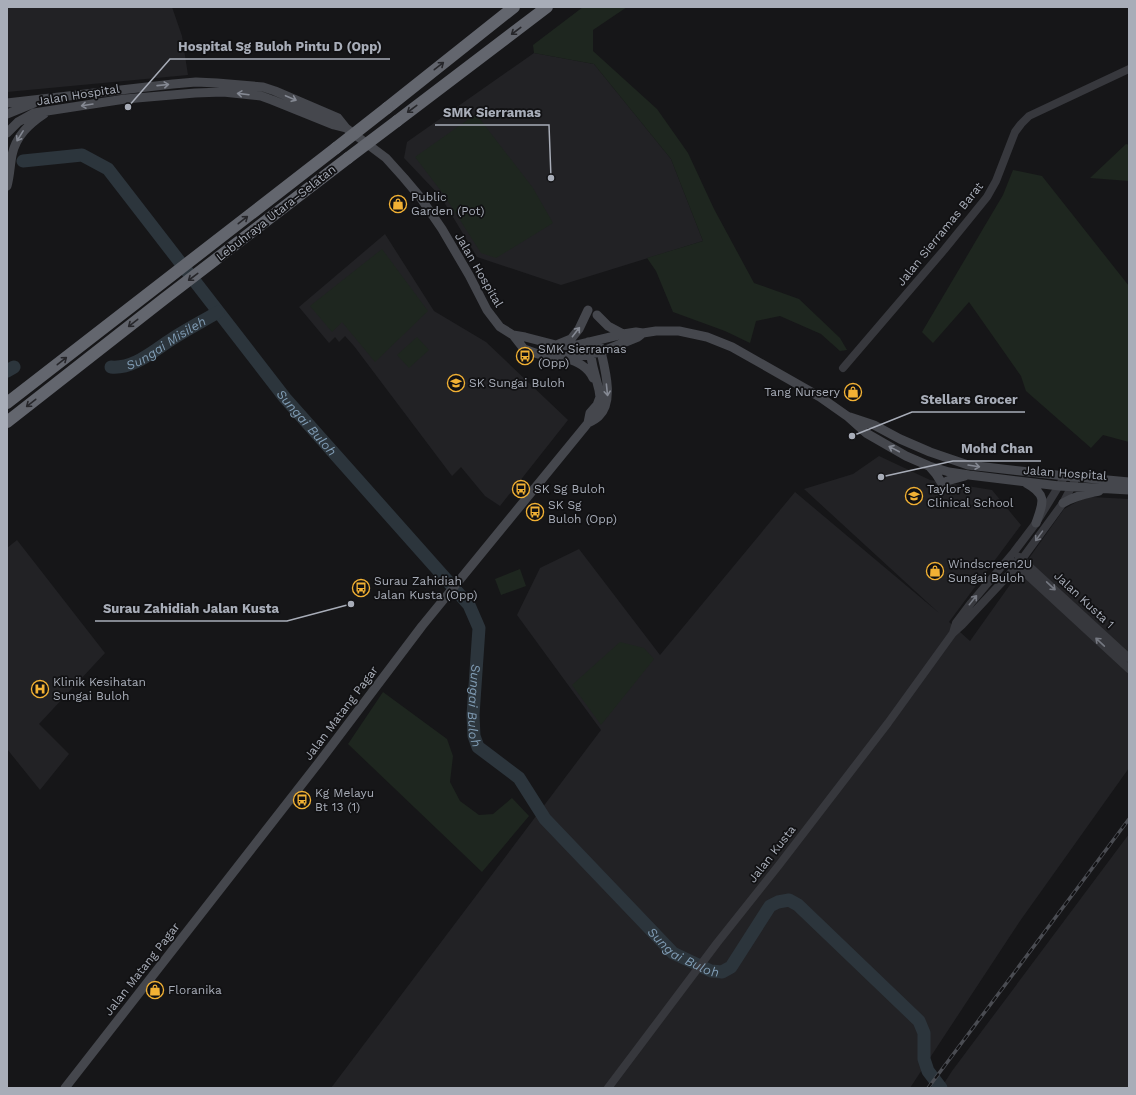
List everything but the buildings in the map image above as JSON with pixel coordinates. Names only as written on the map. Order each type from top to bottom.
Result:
[{"type":"highway","name":"Lebuhraya Utara–Selatan","points":[[7,403],[336,148],[514,7]]},
{"type":"highway","name":"Lebuhraya Utara–Selatan","points":[[7,422],[164,299],[547,7]]},
{"type":"main road","name":"Jalan Hospital","points":[[7,103],[196,82],[263,87],[275,91],[338,118],[346,128],[386,158],[420,197],[442,229],[487,310],[500,327],[513,335],[524,349],[538,354],[564,358],[590,355],[638,338],[643,333]]},
{"type":"main road","name":"Jalan Hospital","points":[[7,133],[18,122],[34,113],[126,99],[223,92],[261,96],[334,125],[346,128]]},
{"type":"main road","name":"Jalan Hospital","points":[[7,114],[46,99]]},
{"type":"main road","points":[[7,186],[10,175],[12,154],[21,133],[32,121],[49,111]]},
{"type":"main road","points":[[556,345],[571,338],[579,329],[588,310]]},
{"type":"main road","points":[[597,315],[608,326],[623,334]]},
{"type":"main road","name":"Jalan Hospital","points":[[513,335],[556,345],[573,346],[636,332],[679,331],[707,337],[732,347],[820,397],[847,416],[866,433],[906,456],[929,466],[949,472],[968,475],[1059,486],[1129,490]]},
{"type":"main road","points":[[588,423],[599,416],[604,409],[608,398],[605,370],[599,340]]},
{"type":"main road","points":[[588,342],[590,355],[600,390]]},
{"type":"main road","points":[[564,358],[584,366],[591,374],[600,390]]},
{"type":"main road","name":"Jalan Matang Pagar","points":[[65,1088],[320,761],[422,626],[588,423],[590,414],[597,405],[600,397],[600,390]]},
{"type":"main road","name":"Jalan Hospital","points":[[847,416],[874,425],[900,439],[930,452],[968,465],[1076,478],[1129,482]]},
{"type":"main road","points":[[900,439],[914,451],[946,466],[949,472]]},
{"type":"main road","points":[[929,466],[943,485],[947,482],[968,475]]},
{"type":"main road","points":[[1026,482],[1037,490],[1043,503],[1036,523]]},
{"type":"main road","points":[[1063,503],[1080,495],[1110,488]]},
{"type":"street","name":"Jalan Sierramas Barat","points":[[843,368],[944,250],[987,197],[996,181],[1015,132],[1025,120],[1034,113],[1129,69]]},
{"type":"street","name":"Jalan Kusta","points":[[953,633],[956,623],[971,603],[1036,523],[1065,476]]},
{"type":"street","name":"Jalan Kusta","points":[[608,1088],[717,943],[888,723],[953,633],[1020,563],[1063,503],[1076,478]]},
{"type":"street","points":[[1011,555],[1020,563]]},
{"type":"street","name":"Jalan Kusta 1","points":[[1020,563],[1031,579],[1129,669]]},
{"type":"street","name":"Jalan Kusta 1","points":[[1020,563],[1129,658]]},
{"type":"street","points":[[1007,577],[1016,575],[1031,579]]},
{"type":"shaded area","points":[[7,7],[172,7],[182,36],[188,75],[7,92]]},
{"type":"shaded area","points":[[583,7],[627,7],[593,30],[593,51],[657,109],[688,153],[714,209],[754,283],[799,299],[840,338],[847,350],[840,351],[821,334],[780,316],[756,321],[750,343],[725,331],[673,312],[656,271],[647,258],[703,241],[671,159],[594,64],[534,53],[533,45]]},
{"type":"shaded area","points":[[534,53],[594,64],[671,159],[703,241],[561,285],[477,257],[441,197],[404,158],[407,142]]},
{"type":"shaded area","points":[[476,114],[533,188],[553,223],[496,258],[481,253],[444,195],[415,157]]},
{"type":"shaded area","points":[[1126,144],[1129,145],[1129,181],[1090,178]]},
{"type":"shaded area","points":[[1013,170],[1042,176],[1129,286],[1129,442],[1103,435],[1091,448],[1026,391],[1021,376],[969,302],[933,343],[922,332],[1003,195]]},
{"type":"shaded area","name":"SK Sungai Buloh","points":[[385,234],[434,311],[486,342],[568,420],[500,506],[485,496],[461,467],[452,476],[345,336],[339,342],[335,337],[329,343],[299,307]]},
{"type":"shaded area","points":[[382,249],[428,311],[375,362],[342,322],[332,332],[310,306]]},
{"type":"shaded area","points":[[417,337],[429,350],[409,368],[397,355]]},
{"type":"shaded area","points":[[879,456],[930,480],[992,490],[1021,525],[949,622],[970,641],[1064,509],[1080,500],[1091,497],[1129,499],[1129,768],[1020,921],[910,1088],[331,1088],[601,730],[517,615],[540,568],[579,549],[660,655],[795,492],[939,613],[804,489],[853,474]]},
{"type":"shaded area","name":"Klinik Kesihatan Sungai Buloh","points":[[17,540],[105,653],[39,724],[69,754],[40,790],[7,749],[7,548]]},
{"type":"shaded area","points":[[520,569],[526,586],[501,595],[495,579]]},
{"type":"shaded area","points":[[620,642],[644,648],[654,659],[601,725],[572,685]]},
{"type":"shaded area","points":[[383,692],[447,739],[453,756],[450,782],[460,801],[479,815],[493,814],[512,798],[529,816],[482,872],[348,744]]},
{"type":"shaded area","points":[[1129,834],[1129,1088],[941,1088],[952,1071]]},
{"type":"waterway","name":"Sungai Buloh","points":[[23,161],[82,155],[108,169],[285,398],[469,605],[479,628],[473,715],[474,736],[478,747],[519,778],[545,819],[673,953],[711,971],[722,972],[731,967],[770,906],[778,902],[789,900],[798,905],[919,1021],[924,1033],[924,1059],[928,1071],[941,1088]]},
{"type":"waterway","name":"Sungai Misileh","points":[[111,367],[128,365],[143,358],[183,332],[218,312]]},
{"type":"waterway","name":"Sungai Misileh","points":[[7,371],[14,367]]},
{"type":"railway","points":[[928,1088],[1129,819]]},
{"type":"place","name":"Hospital Sg Buloh Pintu D (Opp)","points":[[128,107]]},
{"type":"place","name":"SMK Sierramas","points":[[551,178]]},
{"type":"place","name":"Public Garden (Pot)","points":[[398,204]]},
{"type":"place","name":"SMK Sierramas (Opp)","points":[[525,356]]},
{"type":"place","name":"SK Sungai Buloh","points":[[456,383]]},
{"type":"place","name":"Tang Nursery","points":[[853,392]]},
{"type":"place","name":"Stellars Grocer","points":[[852,436]]},
{"type":"place","name":"Mohd Chan","points":[[881,477]]},
{"type":"place","name":"SK Sg Buloh","points":[[521,489]]},
{"type":"place","name":"Taylor’s Clinical School","points":[[914,496]]},
{"type":"place","name":"SK Sg Buloh (Opp)","points":[[535,512]]},
{"type":"place","name":"Windscreen2U Sungai Buloh","points":[[935,571]]},
{"type":"place","name":"Surau Zahidiah Jalan Kusta (Opp)","points":[[361,588]]},
{"type":"place","name":"Surau Zahidiah Jalan Kusta","points":[[351,604]]},
{"type":"place","name":"Klinik Kesihatan Sungai Buloh","points":[[40,689]]},
{"type":"place","name":"Kg Melayu Bt 13 (1)","points":[[302,800]]},
{"type":"place","name":"Floranika","points":[[155,990]]}]
